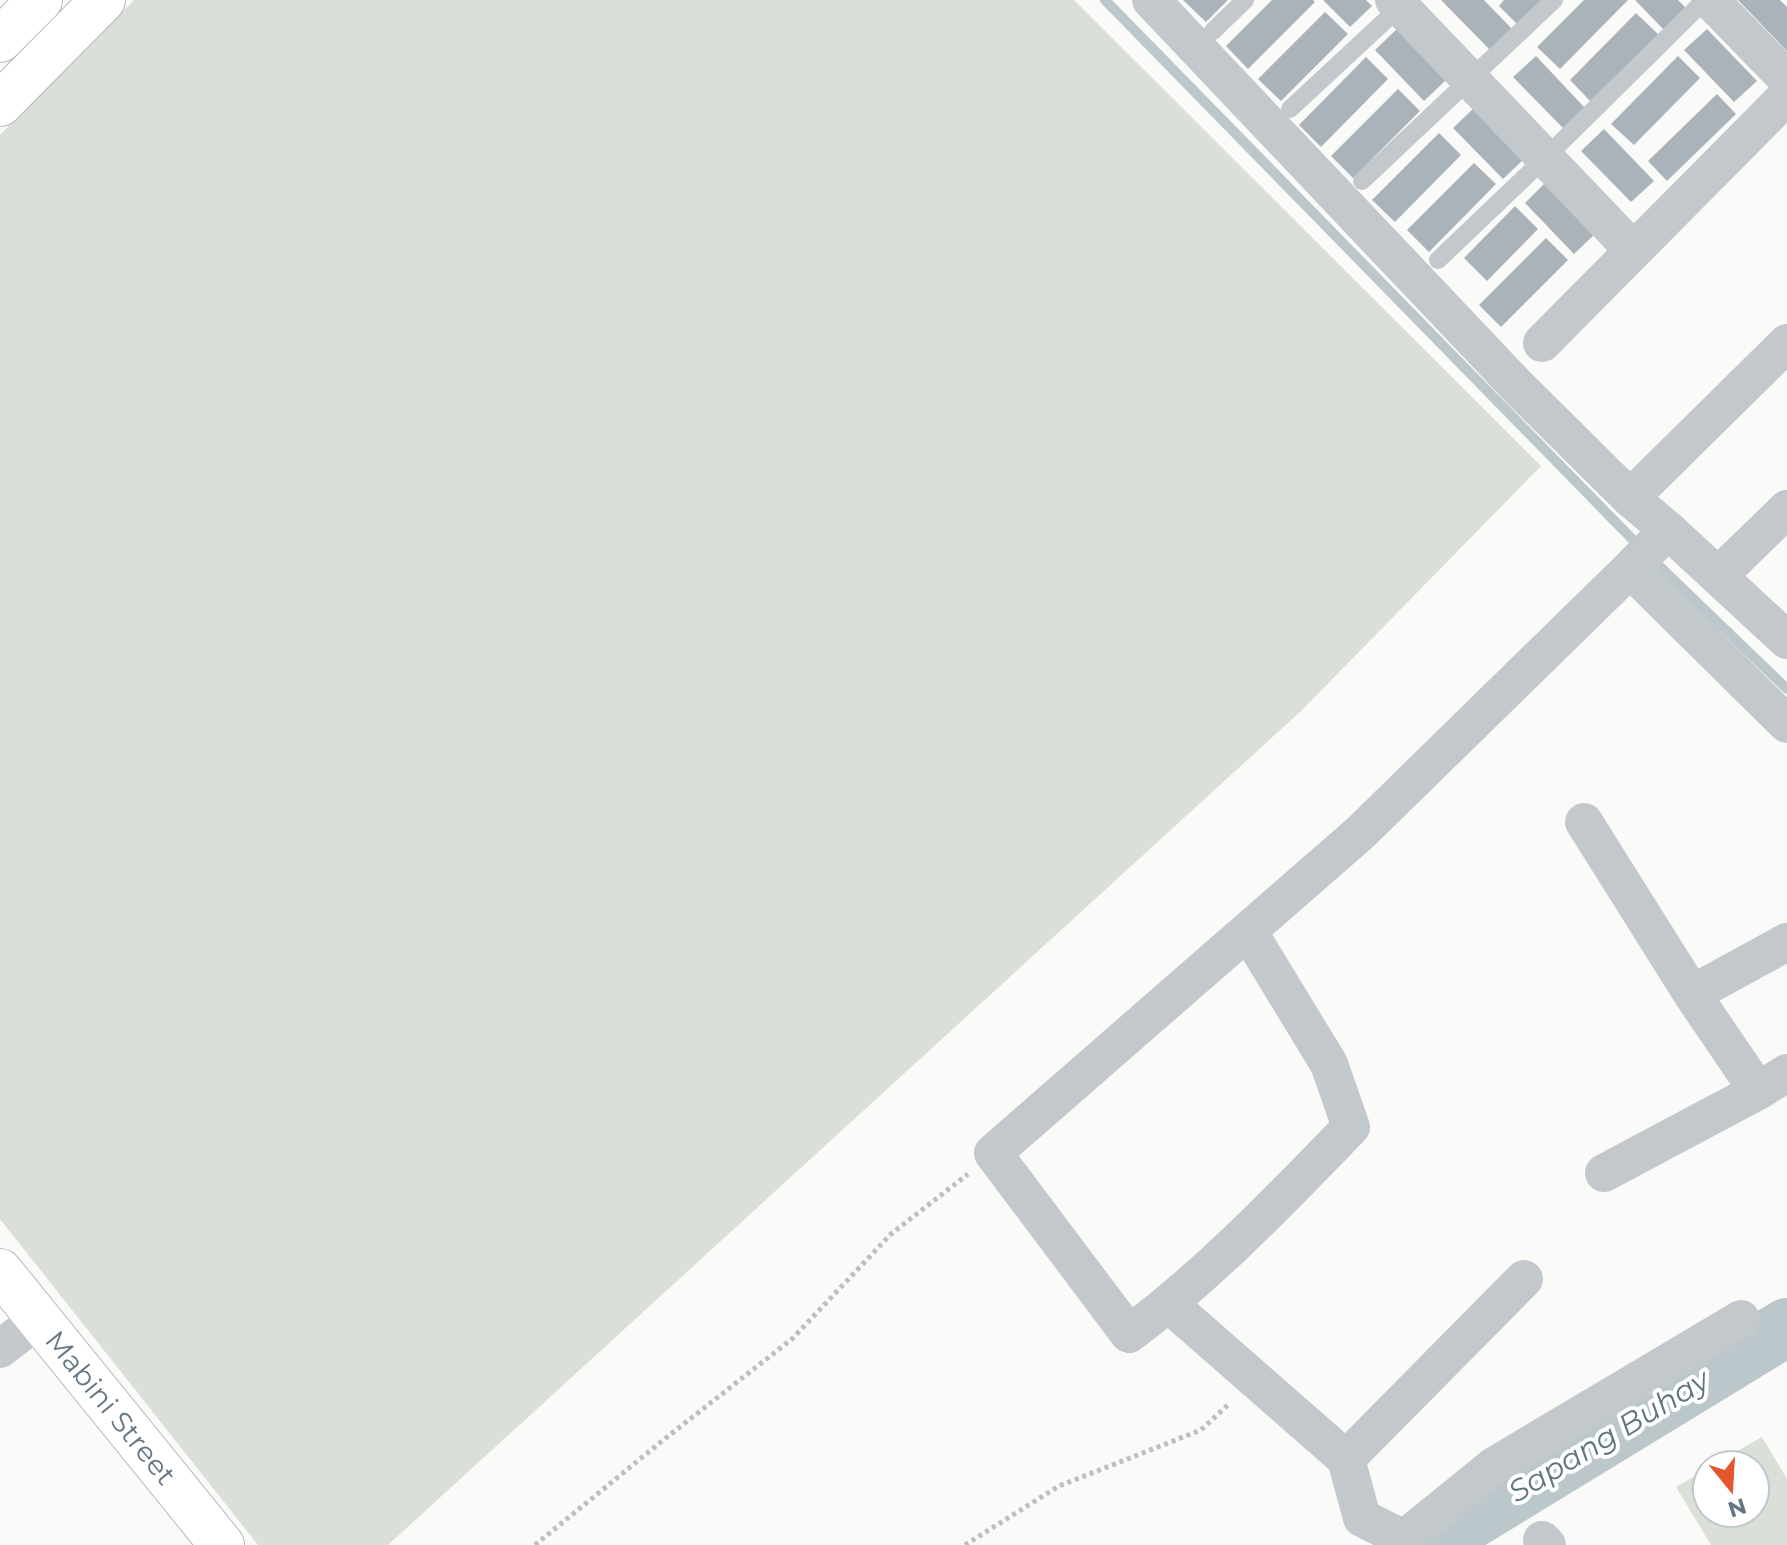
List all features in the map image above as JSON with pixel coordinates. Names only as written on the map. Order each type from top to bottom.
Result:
[{"type":"main road","points":[[0,40],[40,0]]},
{"type":"main road","points":[[0,104],[103,0]]},
{"type":"main road","name":"Mabini Street","points":[[0,1271],[222,1545]]},
{"type":"street","points":[[1151,0],[1506,375],[1630,498],[1787,640]]},
{"type":"street","points":[[1708,0],[1787,79]]},
{"type":"street","points":[[1400,2],[1633,250]]},
{"type":"street","points":[[1542,343],[1787,96]]},
{"type":"street","points":[[1630,498],[1787,343]]},
{"type":"street","points":[[1718,576],[1787,509]]},
{"type":"street","points":[[1248,931],[1329,1064],[1351,1127],[1245,1236],[1169,1304],[1129,1334],[993,1153],[1360,833],[1668,530]]},
{"type":"street","points":[[1630,569],[1787,724]]},
{"type":"street","points":[[1584,822],[1692,994],[1772,1082],[1604,1173]]},
{"type":"street","points":[[1692,994],[1787,942]]},
{"type":"street","points":[[1346,1459],[1524,1279]]},
{"type":"street","points":[[1169,1304],[1346,1459],[1362,1518],[1404,1539],[1494,1466],[1741,1319]]},
{"type":"street","points":[[0,1349],[39,1319]]},
{"type":"lane","points":[[1213,31],[1245,0]]},
{"type":"lane","points":[[1362,181],[1554,0]]},
{"type":"lane","points":[[1438,260],[1708,0]]},
{"type":"lane","points":[[1290,109],[1400,2]]},
{"type":"path","points":[[535,1545],[792,1339],[891,1234],[993,1153]]},
{"type":"path","points":[[965,1545],[1059,1486],[1201,1430],[1254,1380]]},
{"type":"shaded area","points":[[134,0],[1074,0],[1541,466],[1301,711],[388,1545],[258,1545],[0,1219],[0,135]]},
{"type":"shaded area","points":[[1762,1437],[1769,1449],[1741,1449]]},
{"type":"shaded area","points":[[1771,1452],[1787,1479],[1787,1545],[1711,1545],[1701,1529],[1771,1529]]},
{"type":"shaded area","points":[[1691,1478],[1691,1512],[1676,1487]]},
{"type":"building","points":[[1183,0],[1228,0],[1206,22]]},
{"type":"building","points":[[1272,0],[1315,2],[1248,69],[1226,46]]},
{"type":"building","points":[[1323,0],[1366,0],[1372,6],[1350,27]]},
{"type":"building","points":[[1441,0],[1484,0],[1514,31],[1492,52]]},
{"type":"building","points":[[1504,0],[1549,0],[1521,28],[1499,6]]},
{"type":"building","points":[[1584,0],[1628,0],[1560,69],[1537,47]]},
{"type":"building","points":[[1635,0],[1678,0],[1686,8],[1664,30]]},
{"type":"building","points":[[1738,0],[1780,0],[1787,7],[1787,51]]},
{"type":"building","points":[[1325,12],[1348,34],[1281,101],[1258,79]]},
{"type":"building","points":[[1636,13],[1659,35],[1592,103],[1570,80]]},
{"type":"building","points":[[1397,29],[1446,80],[1424,101],[1375,50]]},
{"type":"building","points":[[1707,29],[1757,81],[1734,102],[1684,50]]},
{"type":"building","points":[[1536,56],[1585,108],[1564,129],[1513,77]]},
{"type":"building","points":[[1678,56],[1700,78],[1634,145],[1611,124]]},
{"type":"building","points":[[1366,57],[1388,79],[1321,147],[1299,125]]},
{"type":"building","points":[[1398,89],[1420,111],[1353,178],[1331,156]]},
{"type":"building","points":[[1717,94],[1736,114],[1667,181],[1648,161]]},
{"type":"building","points":[[1475,107],[1525,158],[1503,179],[1453,128]]},
{"type":"building","points":[[1604,129],[1654,181],[1631,202],[1581,151]]},
{"type":"building","points":[[1439,133],[1461,155],[1395,222],[1372,200]]},
{"type":"building","points":[[1474,163],[1496,184],[1429,252],[1407,230]]},
{"type":"building","points":[[1546,182],[1596,233],[1574,254],[1525,203]]},
{"type":"building","points":[[1515,206],[1538,229],[1487,281],[1464,258]]},
{"type":"building","points":[[1546,238],[1568,260],[1501,327],[1479,305]]},
{"type":"waterway","points":[[1105,0],[1636,543]]},
{"type":"waterway","points":[[1652,559],[1787,689]]},
{"type":"waterway","name":"Sapang Buhay","points":[[1430,1545],[1787,1327]]}]
